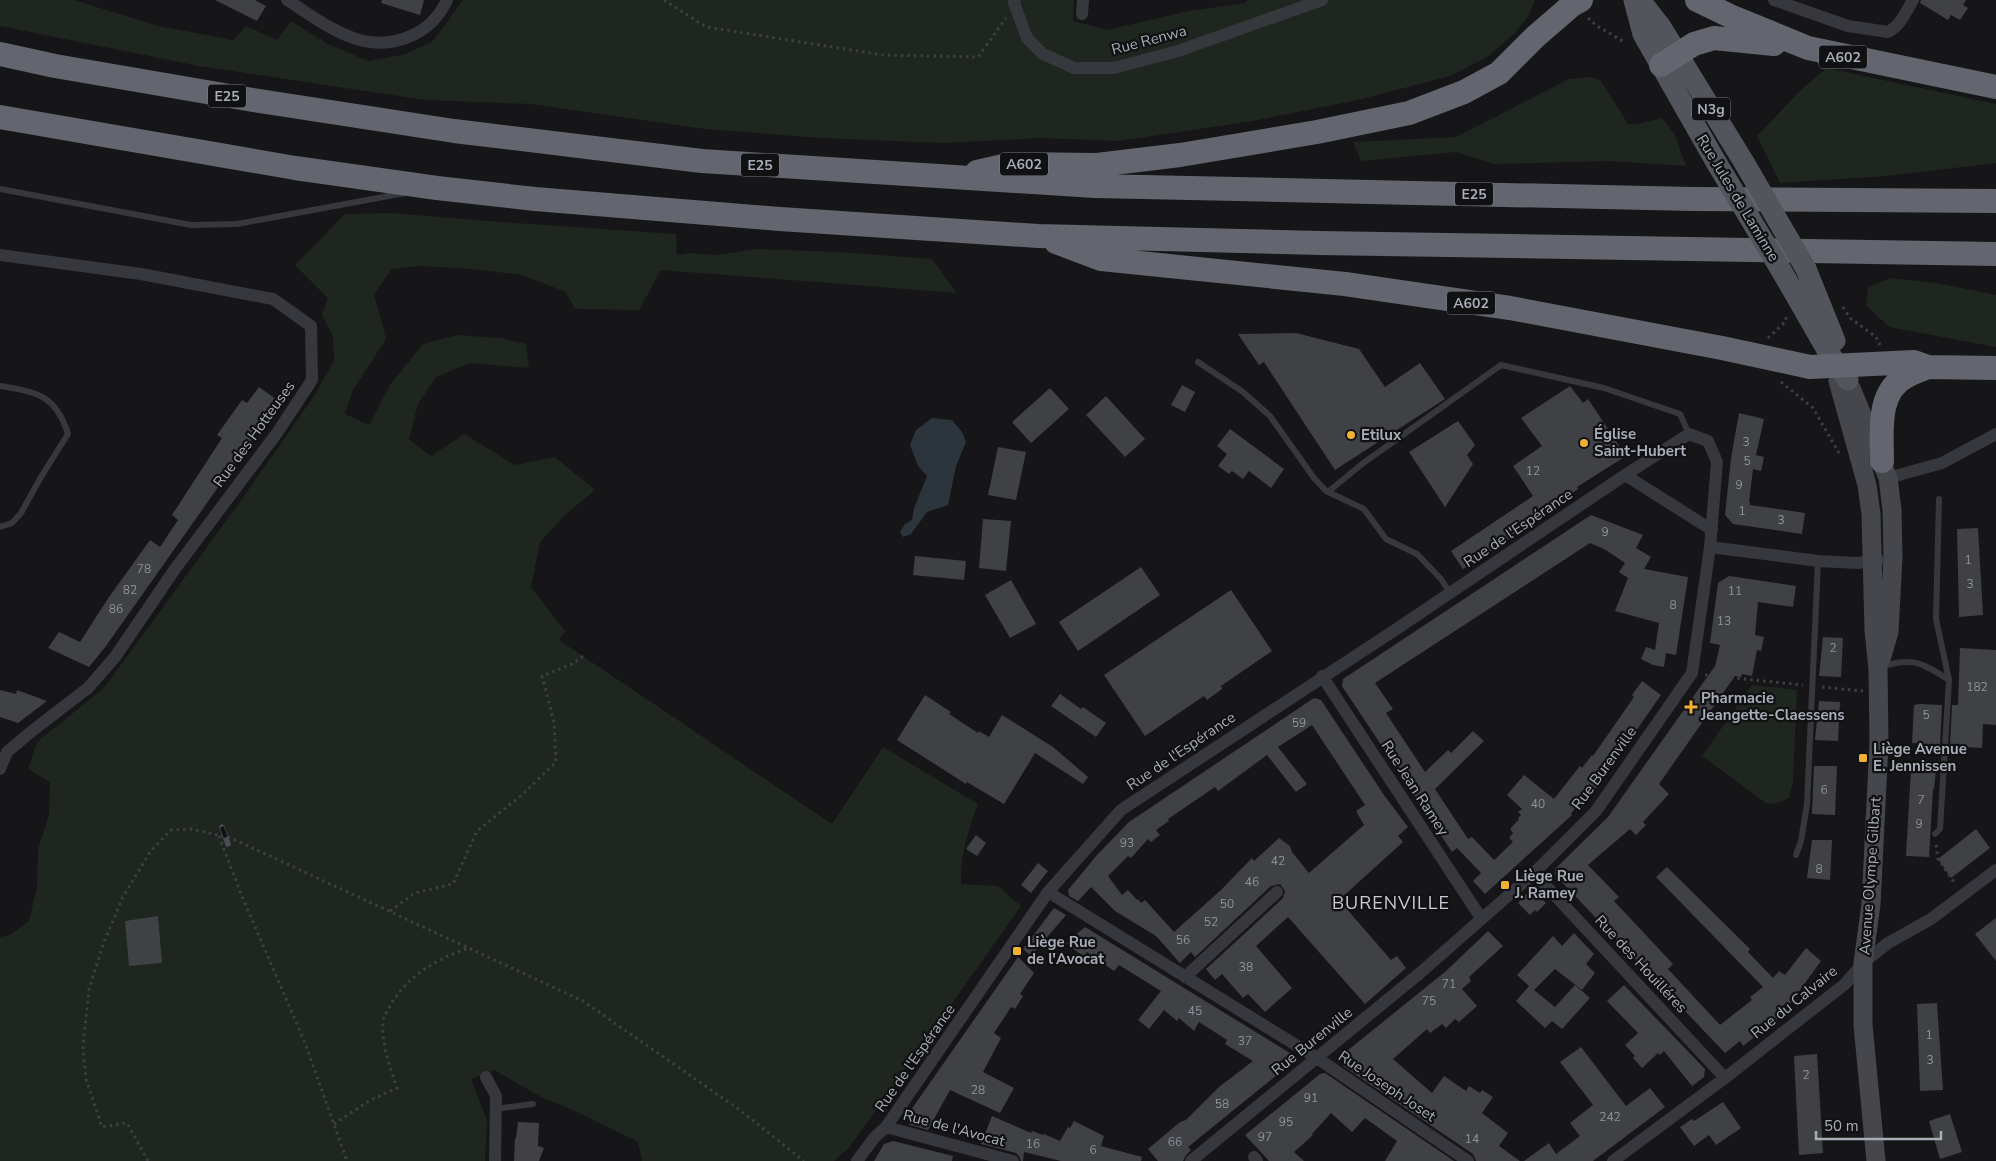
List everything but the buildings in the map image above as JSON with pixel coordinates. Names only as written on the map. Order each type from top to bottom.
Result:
[{"type":"highway","name":"A602","points":[[1697,0],[1723,13],[1808,48],[1996,88]]},
{"type":"highway","name":"A602","points":[[952,178],[1012,164],[1097,164],[1180,155],[1317,132],[1409,113],[1464,92],[1499,73],[1568,2]]},
{"type":"highway","points":[[1669,60],[1694,44],[1714,38],[1808,48]]},
{"type":"highway","name":"E25","points":[[0,54],[55,66],[253,100],[454,131],[702,161],[1095,186],[1682,199],[1996,201]]},
{"type":"highway","points":[[6,123],[295,168],[437,188],[535,199],[770,218],[1038,236],[1329,243],[1996,254]]},
{"type":"highway","name":"A602","points":[[1038,236],[1101,259],[1345,284],[1510,308],[1762,356],[1810,367],[1914,362],[1928,367],[1996,368]]},
{"type":"highway","name":"A602","points":[[1885,469],[1883,412],[1887,396],[1905,376],[1928,367]]},
{"type":"main road","name":"Rue Jules de Laminne","points":[[1634,0],[1645,36],[1669,60],[1745,164],[1806,269],[1838,365]]},
{"type":"main road","name":"Rue Jules de Laminne","points":[[1640,0],[1645,36]]},
{"type":"main road","name":"Rue Jules de Laminne","points":[[1669,60],[1716,162],[1838,365]]},
{"type":"street","points":[[287,0],[345,35],[357,40],[386,43],[402,40],[418,33],[444,8],[447,0]]},
{"type":"street","points":[[1082,14],[1083,0]]},
{"type":"street","name":"Rue Renwa","points":[[1015,3],[1027,38],[1043,54],[1074,68],[1114,68],[1178,51],[1322,0]]},
{"type":"street","points":[[1774,0],[1848,26],[1888,32],[1900,22],[1913,0]]},
{"type":"street","name":"Rue des Hotteuses","points":[[0,255],[149,275],[273,300],[311,326],[312,380],[277,432],[175,569],[115,657],[88,688],[7,752],[0,768]]},
{"type":"street","name":"Avenue Olympe Gilbart","points":[[1838,365],[1885,469],[1892,510],[1893,558],[1889,632],[1878,669]]},
{"type":"street","name":"Avenue Olympe Gilbart","points":[[1838,365],[1867,485],[1871,514],[1871,562],[1878,669],[1879,743],[1870,904],[1864,963],[1863,1025],[1876,1161]]},
{"type":"street","name":"Rue Burenville","points":[[1191,1161],[1420,973],[1534,873],[1596,811],[1692,673],[1710,547],[1717,462],[1708,441],[1689,434]]},
{"type":"street","name":"Rue de l'Espérance","points":[[857,1161],[874,1138],[886,1127],[1048,892],[1121,810],[1689,434]]},
{"type":"street","points":[[1885,469],[1942,463],[1996,434]]},
{"type":"street","points":[[1625,475],[1712,530]]},
{"type":"street","points":[[1710,547],[1818,561],[1858,564],[1893,558]]},
{"type":"street","name":"Rue Jean Ramey","points":[[1322,676],[1481,918]]},
{"type":"street","name":"Rue du Calvaire","points":[[1613,1161],[1725,1078],[1845,984],[1864,963],[1888,943],[1931,919],[1996,870]]},
{"type":"street","name":"Rue des Houilléres","points":[[1534,873],[1725,1078]]},
{"type":"street","name":"Rue Joseph Joset","points":[[1048,892],[1317,1058],[1468,1161]]},
{"type":"street","points":[[1185,977],[1278,892]]},
{"type":"street","points":[[486,1077],[496,1096],[495,1161]]},
{"type":"street","name":"Rue de l'Avocat","points":[[886,1127],[1013,1161]]},
{"type":"lane","points":[[0,189],[191,225],[237,224],[437,188]]},
{"type":"lane","points":[[1198,362],[1243,392],[1270,416],[1314,478],[1328,492],[1364,509],[1386,539],[1417,554],[1441,578],[1450,593]]},
{"type":"lane","points":[[1328,492],[1362,464],[1501,365],[1604,388],[1680,414],[1689,434]]},
{"type":"lane","points":[[0,386],[32,392],[47,399],[63,418],[68,434],[21,513],[12,523],[0,527]]},
{"type":"lane","points":[[1935,834],[1940,829],[1949,680],[1936,619],[1939,499]]},
{"type":"lane","points":[[1796,855],[1801,841],[1807,804],[1818,561]]},
{"type":"lane","points":[[1878,669],[1896,662],[1923,664],[1949,680]]},
{"type":"lane","points":[[496,1109],[533,1104]]},
{"type":"path","points":[[664,0],[706,27],[884,55],[969,57],[978,57],[1015,3]]},
{"type":"path","points":[[1568,2],[1597,26],[1615,35],[1645,36]]},
{"type":"path","points":[[1786,314],[1786,321],[1772,332],[1767,340],[1759,365],[1813,408],[1839,454]]},
{"type":"path","points":[[390,911],[415,893],[453,884],[477,831],[523,794],[556,762],[554,722],[542,676],[572,664],[583,656]]},
{"type":"path","points":[[1692,673],[1857,690]]},
{"type":"path","points":[[148,1161],[127,1123],[102,1127],[86,1079],[83,1047],[89,989],[104,942],[123,898],[150,852],[171,830],[191,829],[231,838],[583,1001],[737,1108],[804,1161]]},
{"type":"path","points":[[1935,834],[1938,859],[1964,894]]},
{"type":"path","points":[[218,835],[305,1043],[347,1161]]},
{"type":"path","points":[[334,1124],[368,1101],[397,1088],[385,1053],[383,1018],[398,993],[422,969],[449,955],[470,948]]},
{"type":"shaded area","points":[[0,0],[74,0],[158,26],[233,40],[246,26],[277,40],[291,21],[328,44],[368,61],[406,54],[433,41],[463,0],[1074,0],[1073,21],[1107,30],[1189,11],[1245,3],[1248,0],[1535,0],[1528,17],[1515,33],[1487,57],[1450,76],[1358,100],[1253,121],[1119,141],[1042,138],[942,143],[821,138],[705,129],[531,104],[425,100],[199,66],[0,26]]},
{"type":"shaded area","points":[[1827,68],[1996,104],[1996,163],[1887,176],[1780,183],[1757,136],[1802,89]]},
{"type":"shaded area","points":[[1589,77],[1600,80],[1628,124],[1638,124],[1662,118],[1674,133],[1686,166],[1609,161],[1494,164],[1456,152],[1361,161],[1353,142],[1456,137],[1569,79]]},
{"type":"shaded area","points":[[391,213],[676,234],[677,255],[689,253],[717,255],[756,249],[839,252],[932,259],[957,293],[661,270],[639,310],[575,309],[566,292],[522,275],[471,269],[419,266],[392,269],[374,294],[386,339],[353,390],[345,414],[369,425],[390,385],[423,344],[457,335],[500,338],[526,344],[529,368],[470,363],[436,377],[418,404],[409,439],[431,456],[464,434],[515,465],[555,457],[595,490],[566,514],[540,542],[531,587],[565,631],[559,640],[832,824],[883,747],[978,804],[965,844],[961,884],[998,886],[1021,906],[849,1148],[834,1161],[642,1161],[638,1142],[573,1110],[541,1097],[494,1070],[471,1079],[487,1120],[485,1161],[0,1161],[0,937],[10,935],[29,921],[37,887],[38,849],[49,815],[50,782],[28,769],[37,742],[104,688],[242,499],[314,396],[334,361],[333,337],[322,315],[328,298],[295,265],[345,214]]},
{"type":"shaded area","points":[[1890,278],[1937,283],[1996,295],[1996,347],[1889,327],[1866,305],[1868,288]]},
{"type":"shaded area","points":[[932,418],[952,420],[962,432],[966,442],[956,466],[948,505],[927,512],[911,534],[903,537],[900,532],[905,524],[912,520],[914,508],[927,476],[918,466],[910,445],[916,430]]},
{"type":"shaded area","points":[[1752,685],[1797,690],[1793,782],[1789,798],[1775,804],[1766,803],[1702,756]]},
{"type":"railway","points":[[222,827],[228,844]]},
{"type":"place","name":"Etilux","points":[[1351,435]]},
{"type":"place","name":"Église Saint-Hubert","points":[[1584,443]]},
{"type":"place","name":"Pharmacie Jeangette-Claessens","points":[[1691,707]]},
{"type":"place","name":"Liège Avenue E. Jennissen","points":[[1863,758]]},
{"type":"place","name":"Liège Rue J. Ramey","points":[[1505,885]]},
{"type":"place","name":"Liège Rue de l'Avocat","points":[[1017,951]]},
{"type":"district","name":"BURENVILLE","points":[[1391,903]]}]
